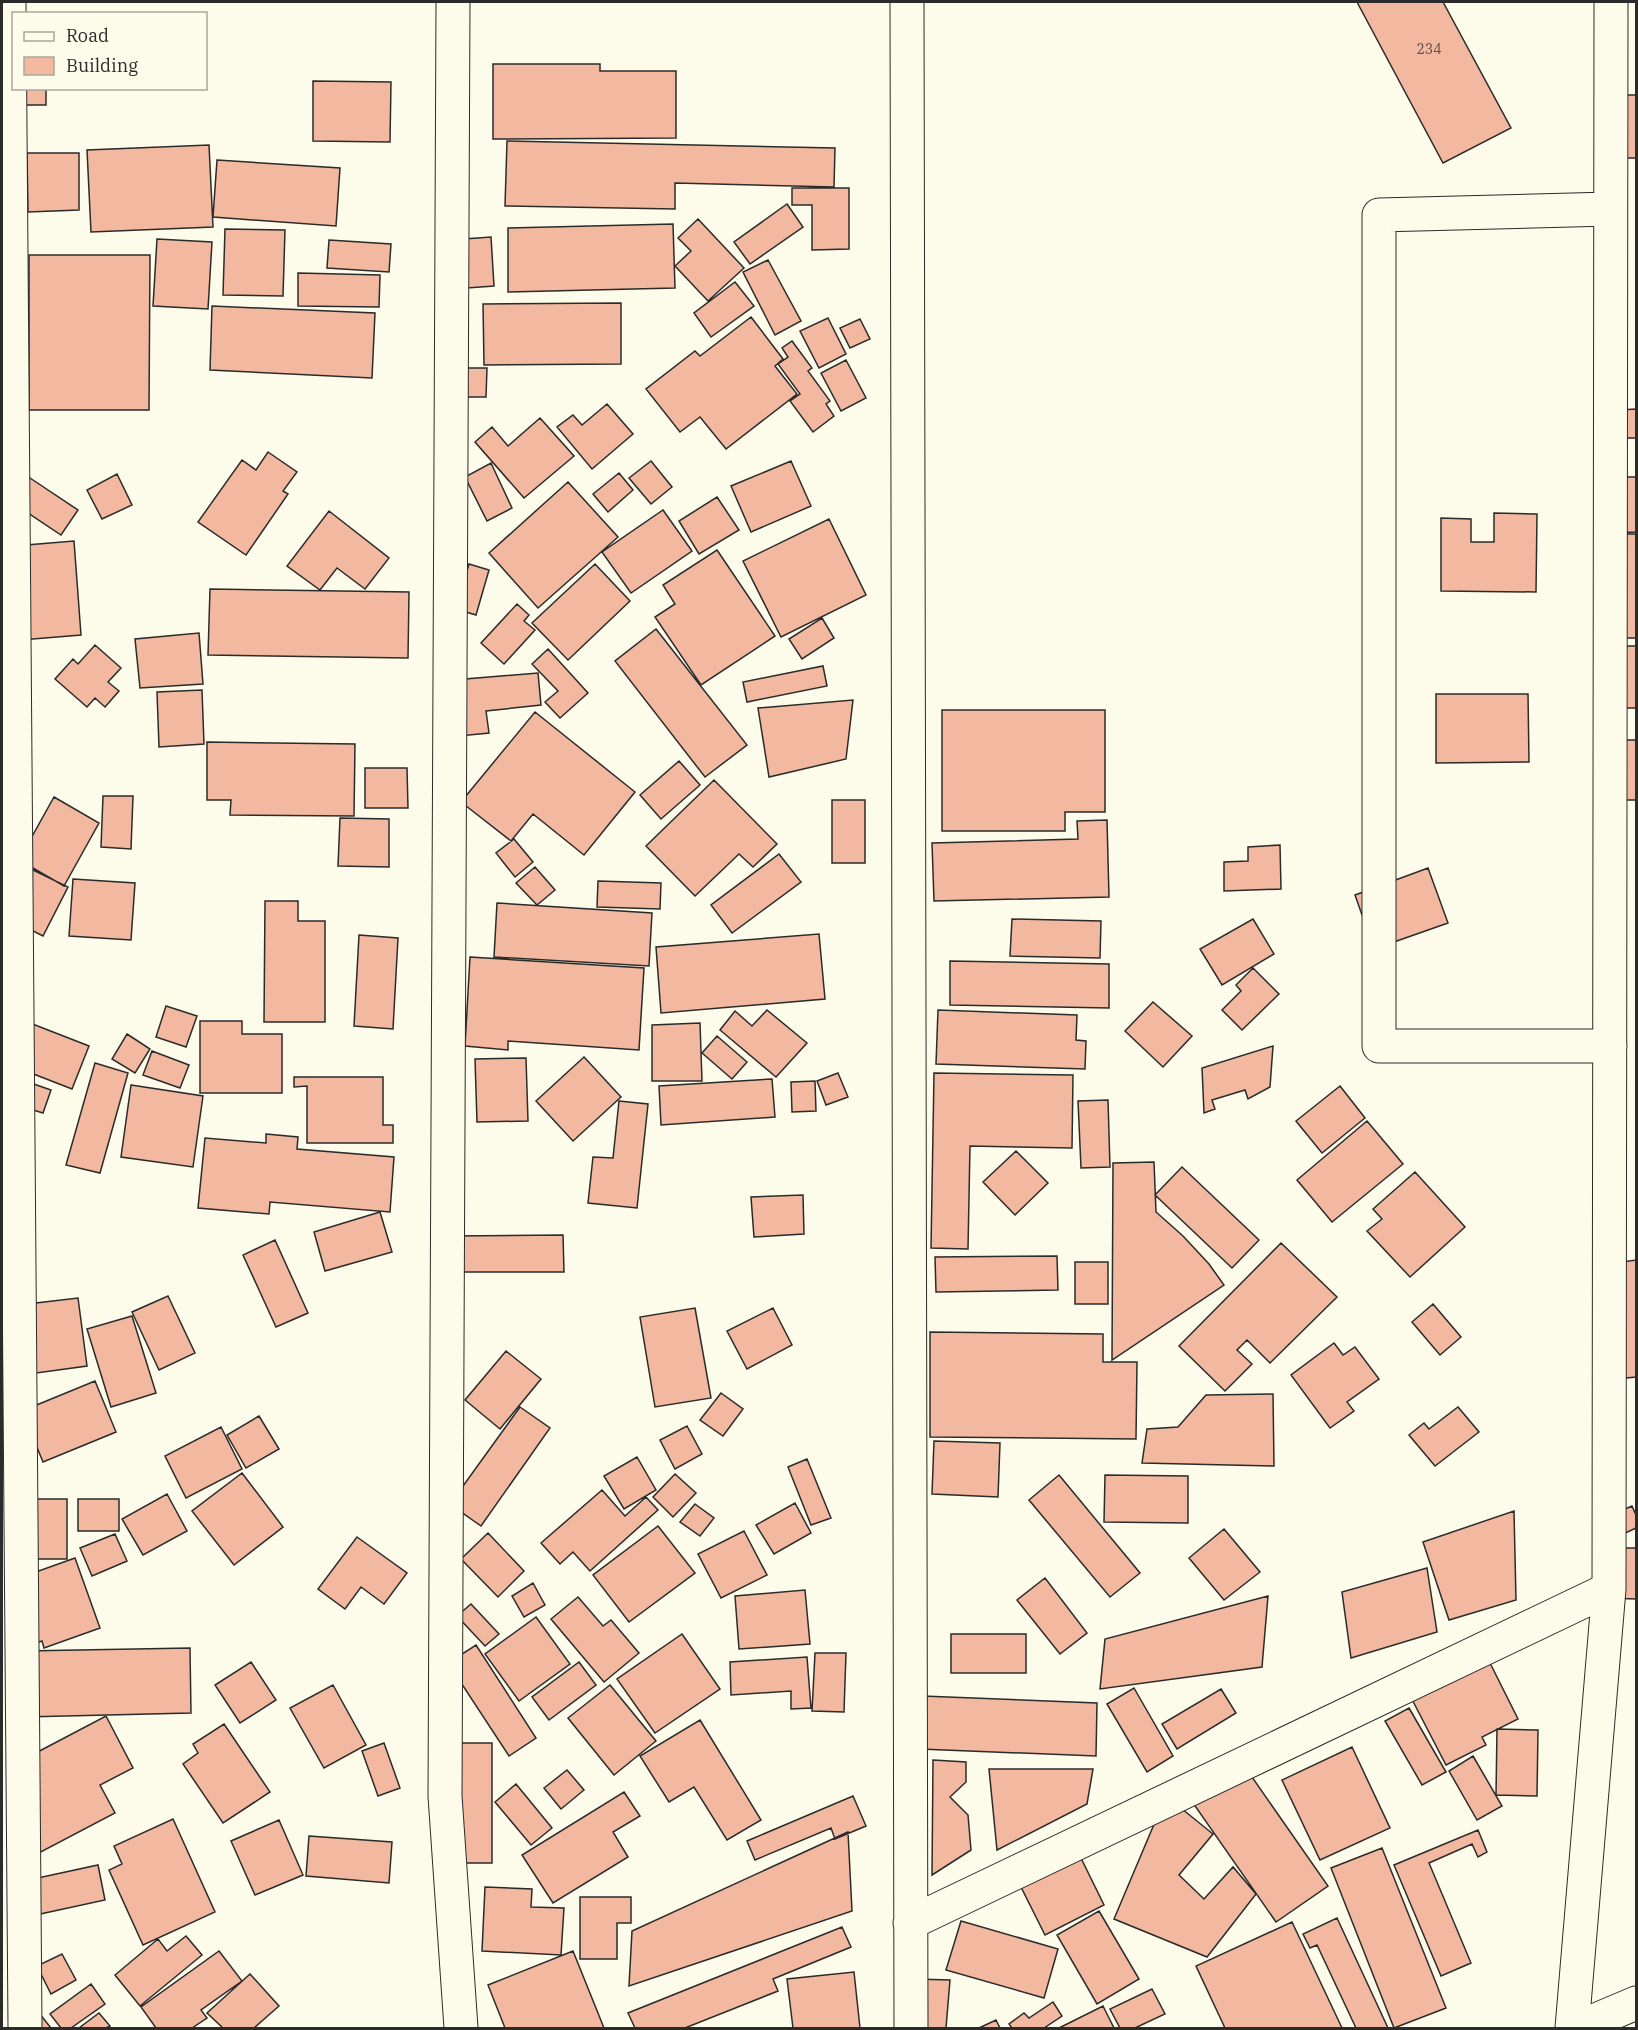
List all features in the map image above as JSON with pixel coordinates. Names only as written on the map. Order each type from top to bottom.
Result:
[{"type":"street","points":[[9,2],[25,2028]]},
{"type":"street","points":[[453,2],[445,1796],[461,2028]]},
{"type":"street","points":[[908,2],[911,2028]]},
{"type":"street","points":[[1611,2],[1610,1046],[1623,1085],[1609,1590],[1574,2028],[1636,2003]]},
{"type":"street","points":[[1610,209],[1379,215],[1379,1046],[1610,1046]]},
{"type":"street","points":[[910,1923],[1609,1590]]},
{"type":"building","points":[[1357,2],[1443,2],[1511,128],[1443,163]]},
{"type":"building","points":[[493,64],[600,64],[600,71],[676,71],[676,138],[493,139]]},
{"type":"building","points":[[313,81],[391,82],[390,142],[313,141]]},
{"type":"building","points":[[17,90],[46,90],[46,105],[16,105]]},
{"type":"building","points":[[1614,95],[1636,95],[1636,158],[1614,158]]},
{"type":"building","points":[[507,141],[835,148],[834,187],[675,183],[675,209],[505,206]]},
{"type":"building","points":[[209,145],[213,227],[91,232],[87,150]]},
{"type":"building","points":[[27,153],[79,153],[79,210],[28,212]]},
{"type":"building","points":[[217,160],[340,168],[336,226],[213,217]]},
{"type":"building","points":[[792,188],[849,188],[849,249],[812,250],[812,205],[792,205]]},
{"type":"building","points":[[787,204],[803,227],[750,264],[734,242]]},
{"type":"building","points":[[698,219],[744,268],[708,301],[675,266],[691,251],[678,238]]},
{"type":"building","points":[[673,224],[675,288],[508,292],[508,228]]},
{"type":"building","points":[[225,229],[285,230],[283,296],[223,295]]},
{"type":"building","points":[[491,237],[494,286],[467,288],[464,239]]},
{"type":"building","points":[[157,239],[212,242],[208,309],[153,306]]},
{"type":"building","points":[[329,240],[391,244],[389,272],[327,268]]},
{"type":"building","points":[[29,255],[150,255],[149,410],[29,410]]},
{"type":"building","points":[[768,260],[801,321],[775,335],[743,272]]},
{"type":"building","points":[[298,273],[380,275],[379,307],[298,306]]},
{"type":"building","points":[[735,282],[754,306],[711,337],[694,313]]},
{"type":"building","points":[[621,303],[621,364],[484,365],[483,304]]},
{"type":"building","points":[[212,306],[375,313],[372,378],[210,370]]},
{"type":"building","points":[[751,317],[783,359],[775,366],[797,394],[726,449],[700,417],[680,432],[646,389],[695,351],[700,356]]},
{"type":"building","points":[[828,318],[846,354],[819,368],[800,331]]},
{"type":"building","points":[[860,319],[870,339],[850,348],[840,328]]},
{"type":"building","points":[[792,341],[812,368],[808,371],[830,401],[826,404],[834,416],[813,432],[790,401],[800,394],[778,364],[788,357],[782,348]]},
{"type":"building","points":[[846,360],[866,398],[841,411],[821,373]]},
{"type":"building","points":[[461,368],[487,368],[486,397],[461,397]]},
{"type":"building","points":[[607,404],[633,434],[592,469],[557,427],[573,415],[582,425]]},
{"type":"building","points":[[1636,409],[1636,438],[1620,438],[1619,410]]},
{"type":"building","points":[[540,418],[574,456],[524,498],[475,442],[492,427],[508,446]]},
{"type":"building","points":[[268,452],[297,472],[283,491],[288,494],[246,555],[198,522],[242,460],[256,470]]},
{"type":"building","points":[[651,461],[672,487],[651,504],[629,478]]},
{"type":"building","points":[[791,461],[811,506],[751,532],[731,486]]},
{"type":"building","points":[[491,463],[512,508],[487,521],[465,477]]},
{"type":"building","points":[[619,473],[633,490],[608,512],[593,494]]},
{"type":"building","points":[[117,474],[132,505],[102,519],[87,490]]},
{"type":"building","points":[[1613,477],[1636,477],[1636,532],[1614,533]]},
{"type":"building","points":[[30,478],[78,510],[61,535],[13,503]]},
{"type":"building","points":[[568,482],[618,537],[538,608],[489,553]]},
{"type":"building","points":[[717,497],[739,530],[699,554],[679,521]]},
{"type":"building","points":[[663,510],[692,551],[631,593],[602,552]]},
{"type":"building","points":[[329,511],[389,558],[365,589],[337,568],[320,590],[287,566]]},
{"type":"building","points":[[1494,513],[1537,514],[1536,592],[1441,591],[1441,518],[1471,519],[1471,542],[1494,542]]},
{"type":"building","points":[[829,519],[866,595],[781,637],[743,561]]},
{"type":"building","points":[[1608,534],[1636,534],[1636,638],[1609,638]]},
{"type":"building","points":[[74,541],[81,635],[21,640],[14,546]]},
{"type":"building","points":[[717,550],[775,636],[701,685],[655,617],[675,604],[663,585]]},
{"type":"building","points":[[469,564],[489,570],[476,615],[456,609]]},
{"type":"building","points":[[595,564],[630,601],[568,660],[532,623]]},
{"type":"building","points":[[210,589],[409,592],[408,658],[208,655]]},
{"type":"building","points":[[517,604],[529,615],[524,621],[535,630],[504,664],[481,643]]},
{"type":"building","points":[[822,618],[834,638],[802,659],[789,639]]},
{"type":"building","points":[[656,629],[747,745],[705,777],[615,661]]},
{"type":"building","points":[[199,633],[203,684],[140,688],[135,639]]},
{"type":"building","points":[[95,645],[121,668],[108,682],[119,691],[105,707],[95,698],[87,707],[55,679],[73,659],[78,664]]},
{"type":"building","points":[[1604,646],[1636,646],[1636,708],[1604,708]]},
{"type":"building","points":[[548,649],[588,693],[560,718],[545,702],[558,691],[532,664]]},
{"type":"building","points":[[823,666],[827,686],[747,702],[743,682]]},
{"type":"building","points":[[538,673],[541,705],[486,711],[489,733],[459,736],[453,680]]},
{"type":"building","points":[[202,690],[204,744],[159,747],[157,692]]},
{"type":"building","points":[[1436,694],[1528,694],[1529,762],[1436,763]]},
{"type":"building","points":[[853,700],[846,759],[769,777],[758,708]]},
{"type":"building","points":[[942,710],[1105,710],[1105,812],[1065,812],[1065,831],[942,831]]},
{"type":"building","points":[[535,712],[635,792],[584,855],[533,814],[511,841],[461,802]]},
{"type":"building","points":[[1602,740],[1636,740],[1636,800],[1602,800]]},
{"type":"building","points":[[207,742],[355,744],[354,816],[230,815],[231,800],[207,800]]},
{"type":"building","points":[[679,761],[700,785],[661,819],[640,795]]},
{"type":"building","points":[[365,768],[407,768],[408,808],[365,808]]},
{"type":"building","points":[[714,780],[777,844],[753,867],[739,854],[695,896],[646,846]]},
{"type":"building","points":[[103,796],[133,796],[131,849],[101,847]]},
{"type":"building","points":[[54,797],[99,823],[64,886],[19,860]]},
{"type":"building","points":[[832,800],[865,800],[865,863],[832,863]]},
{"type":"building","points":[[340,818],[389,819],[389,867],[338,866]]},
{"type":"building","points":[[1107,820],[1109,897],[934,901],[932,843],[1078,839],[1077,821]]},
{"type":"building","points":[[514,839],[533,862],[515,877],[496,853]]},
{"type":"building","points":[[1280,845],[1281,889],[1224,891],[1224,862],[1248,861],[1248,847]]},
{"type":"building","points":[[779,854],[801,882],[732,933],[711,905]]},
{"type":"building","points":[[535,867],[555,890],[537,905],[516,883]]},
{"type":"building","points":[[1428,868],[1448,923],[1374,949],[1355,895]]},
{"type":"building","points":[[31,869],[68,887],[43,936],[7,918]]},
{"type":"building","points":[[73,879],[135,883],[131,940],[69,936]]},
{"type":"building","points":[[598,881],[661,883],[660,909],[597,907]]},
{"type":"building","points":[[265,901],[298,901],[298,921],[325,921],[325,1022],[264,1022]]},
{"type":"building","points":[[497,903],[652,913],[649,966],[494,957]]},
{"type":"building","points":[[1012,919],[1101,921],[1100,958],[1010,956]]},
{"type":"building","points":[[1253,919],[1274,954],[1222,985],[1200,949]]},
{"type":"building","points":[[819,934],[825,999],[661,1013],[656,947]]},
{"type":"building","points":[[359,935],[398,938],[393,1029],[354,1026]]},
{"type":"building","points":[[470,957],[644,968],[639,1050],[508,1041],[508,1050],[465,1046]]},
{"type":"building","points":[[950,961],[1109,964],[1109,1008],[950,1005]]},
{"type":"building","points":[[1253,968],[1279,994],[1242,1030],[1222,1010],[1241,991],[1236,985]]},
{"type":"building","points":[[1153,1002],[1192,1036],[1163,1067],[1125,1031]]},
{"type":"building","points":[[166,1006],[197,1016],[186,1047],[156,1037]]},
{"type":"building","points":[[767,1010],[807,1043],[776,1077],[720,1030],[735,1011],[752,1026]]},
{"type":"building","points":[[938,1010],[1077,1015],[1076,1040],[1086,1041],[1085,1069],[936,1064]]},
{"type":"building","points":[[200,1021],[242,1021],[242,1034],[282,1034],[282,1093],[200,1093]]},
{"type":"building","points":[[30,1023],[89,1046],[72,1089],[13,1066]]},
{"type":"building","points":[[700,1023],[702,1081],[652,1081],[652,1025]]},
{"type":"building","points":[[127,1034],[150,1049],[135,1073],[112,1059]]},
{"type":"building","points":[[717,1036],[747,1062],[732,1079],[702,1053]]},
{"type":"building","points":[[1273,1046],[1270,1087],[1248,1099],[1245,1090],[1212,1100],[1215,1109],[1204,1113],[1202,1068]]},
{"type":"building","points":[[152,1051],[189,1065],[180,1088],[143,1075]]},
{"type":"building","points":[[584,1057],[621,1097],[573,1141],[536,1101]]},
{"type":"building","points":[[526,1058],[528,1121],[477,1122],[475,1059]]},
{"type":"building","points":[[95,1063],[128,1073],[100,1173],[66,1165]]},
{"type":"building","points":[[838,1073],[848,1097],[826,1105],[817,1081]]},
{"type":"building","points":[[934,1073],[1073,1075],[1072,1148],[970,1146],[968,1249],[931,1248]]},
{"type":"building","points":[[294,1077],[383,1077],[383,1125],[393,1125],[393,1143],[307,1143],[307,1086],[294,1087]]},
{"type":"building","points":[[772,1079],[775,1117],[661,1125],[659,1086]]},
{"type":"building","points":[[25,1081],[51,1090],[43,1113],[17,1105]]},
{"type":"building","points":[[815,1081],[816,1111],[792,1112],[791,1082]]},
{"type":"building","points":[[131,1085],[203,1096],[193,1167],[121,1157]]},
{"type":"building","points":[[1340,1086],[1365,1118],[1322,1153],[1296,1121]]},
{"type":"building","points":[[1108,1100],[1110,1167],[1081,1168],[1078,1101]]},
{"type":"building","points":[[619,1101],[648,1104],[637,1208],[588,1203],[593,1157],[613,1158]]},
{"type":"building","points":[[1367,1121],[1403,1164],[1332,1222],[1297,1180]]},
{"type":"building","points":[[266,1134],[298,1137],[297,1149],[394,1157],[390,1212],[270,1202],[269,1214],[198,1208],[205,1138],[266,1143]]},
{"type":"building","points":[[1016,1151],[1048,1183],[1015,1215],[983,1182]]},
{"type":"building","points":[[1154,1162],[1156,1212],[1183,1236],[1209,1264],[1224,1285],[1112,1360],[1113,1163]]},
{"type":"building","points":[[1182,1167],[1259,1240],[1232,1268],[1155,1195]]},
{"type":"building","points":[[1415,1172],[1465,1227],[1410,1277],[1367,1231],[1382,1219],[1373,1209]]},
{"type":"building","points":[[803,1195],[804,1234],[754,1237],[751,1197]]},
{"type":"building","points":[[380,1212],[392,1252],[325,1271],[314,1232]]},
{"type":"building","points":[[563,1235],[564,1272],[452,1272],[452,1236]]},
{"type":"building","points":[[275,1240],[308,1313],[276,1327],[243,1255]]},
{"type":"building","points":[[1281,1243],[1337,1297],[1270,1363],[1247,1340],[1237,1350],[1252,1364],[1225,1391],[1179,1346]]},
{"type":"building","points":[[1057,1256],[1058,1290],[936,1292],[935,1257]]},
{"type":"building","points":[[1636,1260],[1636,1377],[1616,1379],[1600,1265]]},
{"type":"building","points":[[1075,1262],[1108,1262],[1108,1304],[1075,1304]]},
{"type":"building","points":[[168,1296],[195,1353],[159,1370],[132,1312]]},
{"type":"building","points":[[78,1298],[87,1366],[29,1374],[19,1305]]},
{"type":"building","points":[[1433,1304],[1461,1337],[1440,1355],[1412,1322]]},
{"type":"building","points":[[695,1308],[711,1398],[655,1407],[640,1317]]},
{"type":"building","points":[[773,1308],[792,1345],[747,1369],[727,1331]]},
{"type":"building","points":[[132,1316],[156,1393],[111,1407],[87,1329]]},
{"type":"building","points":[[930,1332],[1103,1334],[1103,1362],[1137,1362],[1136,1439],[930,1437]]},
{"type":"building","points":[[1334,1343],[1343,1355],[1355,1347],[1379,1379],[1347,1402],[1354,1411],[1330,1428],[1291,1375]]},
{"type":"building","points":[[506,1351],[541,1379],[500,1429],[465,1400]]},
{"type":"building","points":[[95,1381],[116,1432],[43,1462],[22,1411]]},
{"type":"building","points":[[721,1393],[743,1409],[723,1436],[700,1420]]},
{"type":"building","points":[[1273,1394],[1274,1466],[1142,1463],[1147,1429],[1178,1427],[1206,1395]]},
{"type":"building","points":[[520,1407],[550,1428],[481,1526],[450,1504]]},
{"type":"building","points":[[1458,1407],[1479,1432],[1435,1466],[1409,1435],[1424,1423],[1429,1429]]},
{"type":"building","points":[[259,1416],[279,1449],[246,1468],[227,1435]]},
{"type":"building","points":[[687,1426],[702,1454],[675,1469],[660,1440]]},
{"type":"building","points":[[221,1427],[242,1469],[186,1498],[165,1456]]},
{"type":"building","points":[[934,1441],[1000,1443],[998,1497],[932,1494]]},
{"type":"building","points":[[637,1457],[656,1490],[624,1509],[604,1476]]},
{"type":"building","points":[[807,1459],[831,1518],[811,1525],[788,1467]]},
{"type":"building","points":[[242,1473],[283,1527],[234,1565],[192,1511]]},
{"type":"building","points":[[675,1474],[696,1493],[673,1517],[653,1497]]},
{"type":"building","points":[[1059,1475],[1140,1573],[1110,1597],[1029,1500]]},
{"type":"building","points":[[1105,1475],[1188,1476],[1188,1523],[1104,1522]]},
{"type":"building","points":[[602,1490],[625,1516],[646,1497],[658,1510],[590,1571],[573,1552],[560,1564],[541,1543]]},
{"type":"building","points":[[167,1494],[187,1531],[143,1555],[122,1519]]},
{"type":"building","points":[[15,1499],[67,1499],[67,1559],[15,1559]]},
{"type":"building","points":[[78,1499],[119,1499],[119,1531],[78,1531]]},
{"type":"building","points":[[795,1503],[811,1533],[774,1554],[756,1525]]},
{"type":"building","points":[[695,1504],[714,1518],[700,1536],[680,1522]]},
{"type":"building","points":[[1632,1506],[1636,1515],[1636,1528],[1617,1537],[1608,1516]]},
{"type":"building","points":[[1514,1511],[1516,1600],[1449,1620],[1423,1542]]},
{"type":"building","points":[[658,1526],[695,1573],[629,1622],[593,1575]]},
{"type":"building","points":[[1224,1529],[1260,1572],[1224,1600],[1189,1558]]},
{"type":"building","points":[[744,1531],[767,1575],[721,1598],[698,1554]]},
{"type":"building","points":[[488,1533],[524,1571],[498,1597],[461,1559]]},
{"type":"building","points":[[115,1534],[127,1561],[92,1576],[80,1548]]},
{"type":"building","points":[[357,1537],[407,1573],[384,1604],[361,1587],[345,1609],[318,1589]]},
{"type":"building","points":[[1608,1548],[1636,1548],[1636,1599],[1607,1598]]},
{"type":"building","points":[[75,1558],[100,1628],[44,1648],[42,1641],[27,1646],[19,1578]]},
{"type":"building","points":[[1427,1568],[1437,1632],[1351,1658],[1342,1592]]},
{"type":"building","points":[[1045,1578],[1087,1633],[1060,1654],[1017,1600]]},
{"type":"building","points":[[533,1583],[545,1605],[524,1617],[512,1596]]},
{"type":"building","points":[[805,1590],[810,1644],[739,1649],[735,1596]]},
{"type":"building","points":[[1268,1596],[1262,1667],[1100,1689],[1105,1639]]},
{"type":"building","points":[[578,1597],[603,1626],[611,1620],[639,1653],[604,1682],[551,1619]]},
{"type":"building","points":[[471,1604],[499,1634],[485,1646],[457,1616]]},
{"type":"building","points":[[536,1617],[570,1664],[519,1701],[485,1654]]},
{"type":"building","points":[[682,1634],[720,1689],[655,1733],[617,1679]]},
{"type":"building","points":[[951,1634],[1026,1634],[1026,1673],[951,1673]]},
{"type":"building","points":[[476,1645],[536,1738],[509,1756],[448,1663]]},
{"type":"building","points":[[190,1648],[191,1713],[24,1717],[23,1651]]},
{"type":"building","points":[[815,1653],[846,1653],[844,1712],[812,1711]]},
{"type":"building","points":[[807,1657],[811,1708],[791,1709],[791,1691],[731,1695],[730,1662]]},
{"type":"building","points":[[1487,1657],[1518,1719],[1482,1737],[1486,1745],[1446,1765],[1404,1684]]},
{"type":"building","points":[[251,1662],[276,1700],[240,1723],[215,1685]]},
{"type":"building","points":[[579,1662],[596,1685],[549,1720],[532,1697]]},
{"type":"building","points":[[333,1685],[366,1745],[324,1768],[290,1708]]},
{"type":"building","points":[[610,1685],[656,1741],[614,1775],[568,1718]]},
{"type":"building","points":[[1134,1688],[1173,1756],[1147,1772],[1107,1704]]},
{"type":"building","points":[[1221,1689],[1236,1713],[1177,1749],[1162,1724]]},
{"type":"building","points":[[922,1696],[1097,1703],[1096,1756],[920,1749]]},
{"type":"building","points":[[1409,1708],[1446,1772],[1422,1785],[1385,1721]]},
{"type":"building","points":[[106,1716],[133,1768],[100,1785],[115,1813],[37,1854],[11,1766]]},
{"type":"building","points":[[700,1720],[761,1820],[727,1840],[694,1787],[669,1802],[640,1756]]},
{"type":"building","points":[[224,1724],[270,1792],[223,1823],[183,1764],[198,1753],[193,1744]]},
{"type":"building","points":[[1497,1729],[1538,1730],[1537,1796],[1496,1795]]},
{"type":"building","points":[[384,1743],[400,1788],[378,1796],[362,1751]]},
{"type":"building","points":[[449,1743],[492,1743],[492,1863],[461,1863]]},
{"type":"building","points":[[1352,1747],[1390,1828],[1320,1860],[1282,1780]]},
{"type":"building","points":[[1473,1756],[1502,1806],[1477,1820],[1449,1771]]},
{"type":"building","points":[[933,1760],[966,1762],[966,1782],[950,1797],[968,1815],[971,1850],[932,1875]]},
{"type":"building","points":[[1245,1767],[1328,1886],[1276,1922],[1193,1803]]},
{"type":"building","points":[[989,1769],[1093,1769],[1087,1804],[997,1850]]},
{"type":"building","points":[[567,1770],[584,1790],[561,1809],[544,1788]]},
{"type":"building","points":[[516,1784],[552,1828],[531,1845],[495,1802]]},
{"type":"building","points":[[624,1792],[640,1816],[613,1832],[628,1857],[553,1903],[522,1855]]},
{"type":"building","points":[[853,1796],[866,1826],[835,1839],[831,1828],[755,1860],[747,1841]]},
{"type":"building","points":[[1166,1796],[1213,1834],[1179,1875],[1204,1899],[1233,1867],[1256,1894],[1207,1957],[1114,1919]]},
{"type":"building","points":[[173,1819],[215,1912],[143,1945],[109,1870],[122,1864],[114,1846]]},
{"type":"building","points":[[279,1820],[303,1875],[255,1895],[231,1841]]},
{"type":"building","points":[[1478,1830],[1487,1852],[1478,1857],[1472,1844],[1429,1863],[1471,1963],[1441,1976],[1394,1865]]},
{"type":"building","points":[[848,1832],[852,1911],[629,1986],[632,1931]]},
{"type":"building","points":[[309,1836],[392,1842],[389,1883],[306,1876]]},
{"type":"building","points":[[1382,1848],[1446,2008],[1394,2028],[1331,1868]]},
{"type":"building","points":[[1077,1850],[1104,1905],[1045,1935],[1017,1879]]},
{"type":"building","points":[[98,1865],[105,1900],[17,1919],[10,1884]]},
{"type":"building","points":[[485,1887],[532,1889],[531,1907],[564,1908],[561,1955],[482,1951]]},
{"type":"building","points":[[580,1897],[631,1897],[631,1923],[617,1923],[617,1959],[580,1959]]},
{"type":"building","points":[[1099,1911],[1139,1979],[1097,2004],[1057,1935]]},
{"type":"building","points":[[1337,1918],[1388,2028],[1356,2028],[1317,1945],[1310,1948],[1303,1934]]},
{"type":"building","points":[[961,1921],[1058,1949],[1044,1998],[946,1970]]},
{"type":"building","points":[[1292,1922],[1342,2028],[1225,2028],[1196,1966]]},
{"type":"building","points":[[842,1927],[851,1947],[773,1979],[778,1991],[685,2028],[635,2028],[628,2013]]},
{"type":"building","points":[[186,1936],[202,1955],[140,2006],[115,1975],[158,1939],[167,1951]]},
{"type":"building","points":[[219,1951],[242,1981],[201,2010],[207,2018],[192,2028],[156,2028],[141,2007]]},
{"type":"building","points":[[573,1951],[604,2028],[505,2028],[488,1985]]},
{"type":"building","points":[[62,1954],[76,1980],[51,1994],[37,1966]]},
{"type":"building","points":[[854,1972],[860,2028],[793,2028],[787,1979]]},
{"type":"building","points":[[250,1974],[279,2006],[254,2028],[223,2028],[207,2013]]},
{"type":"building","points":[[914,1979],[950,1980],[946,2028],[915,2028]]},
{"type":"building","points":[[91,1984],[105,2004],[71,2028],[61,2028],[50,2014]]},
{"type":"building","points":[[1152,1989],[1165,2014],[1135,2028],[1120,2028],[1110,2009]]},
{"type":"building","points":[[1053,2002],[1062,2016],[1044,2028],[1012,2028],[1009,2024],[1024,2013],[1029,2018]]},
{"type":"building","points":[[1103,2006],[1114,2028],[1059,2028]]},
{"type":"building","points":[[39,2013],[51,2028],[31,2028]]},
{"type":"building","points":[[99,2013],[110,2026],[79,2028]]},
{"type":"building","points":[[996,2020],[1000,2028],[979,2028]]}]
